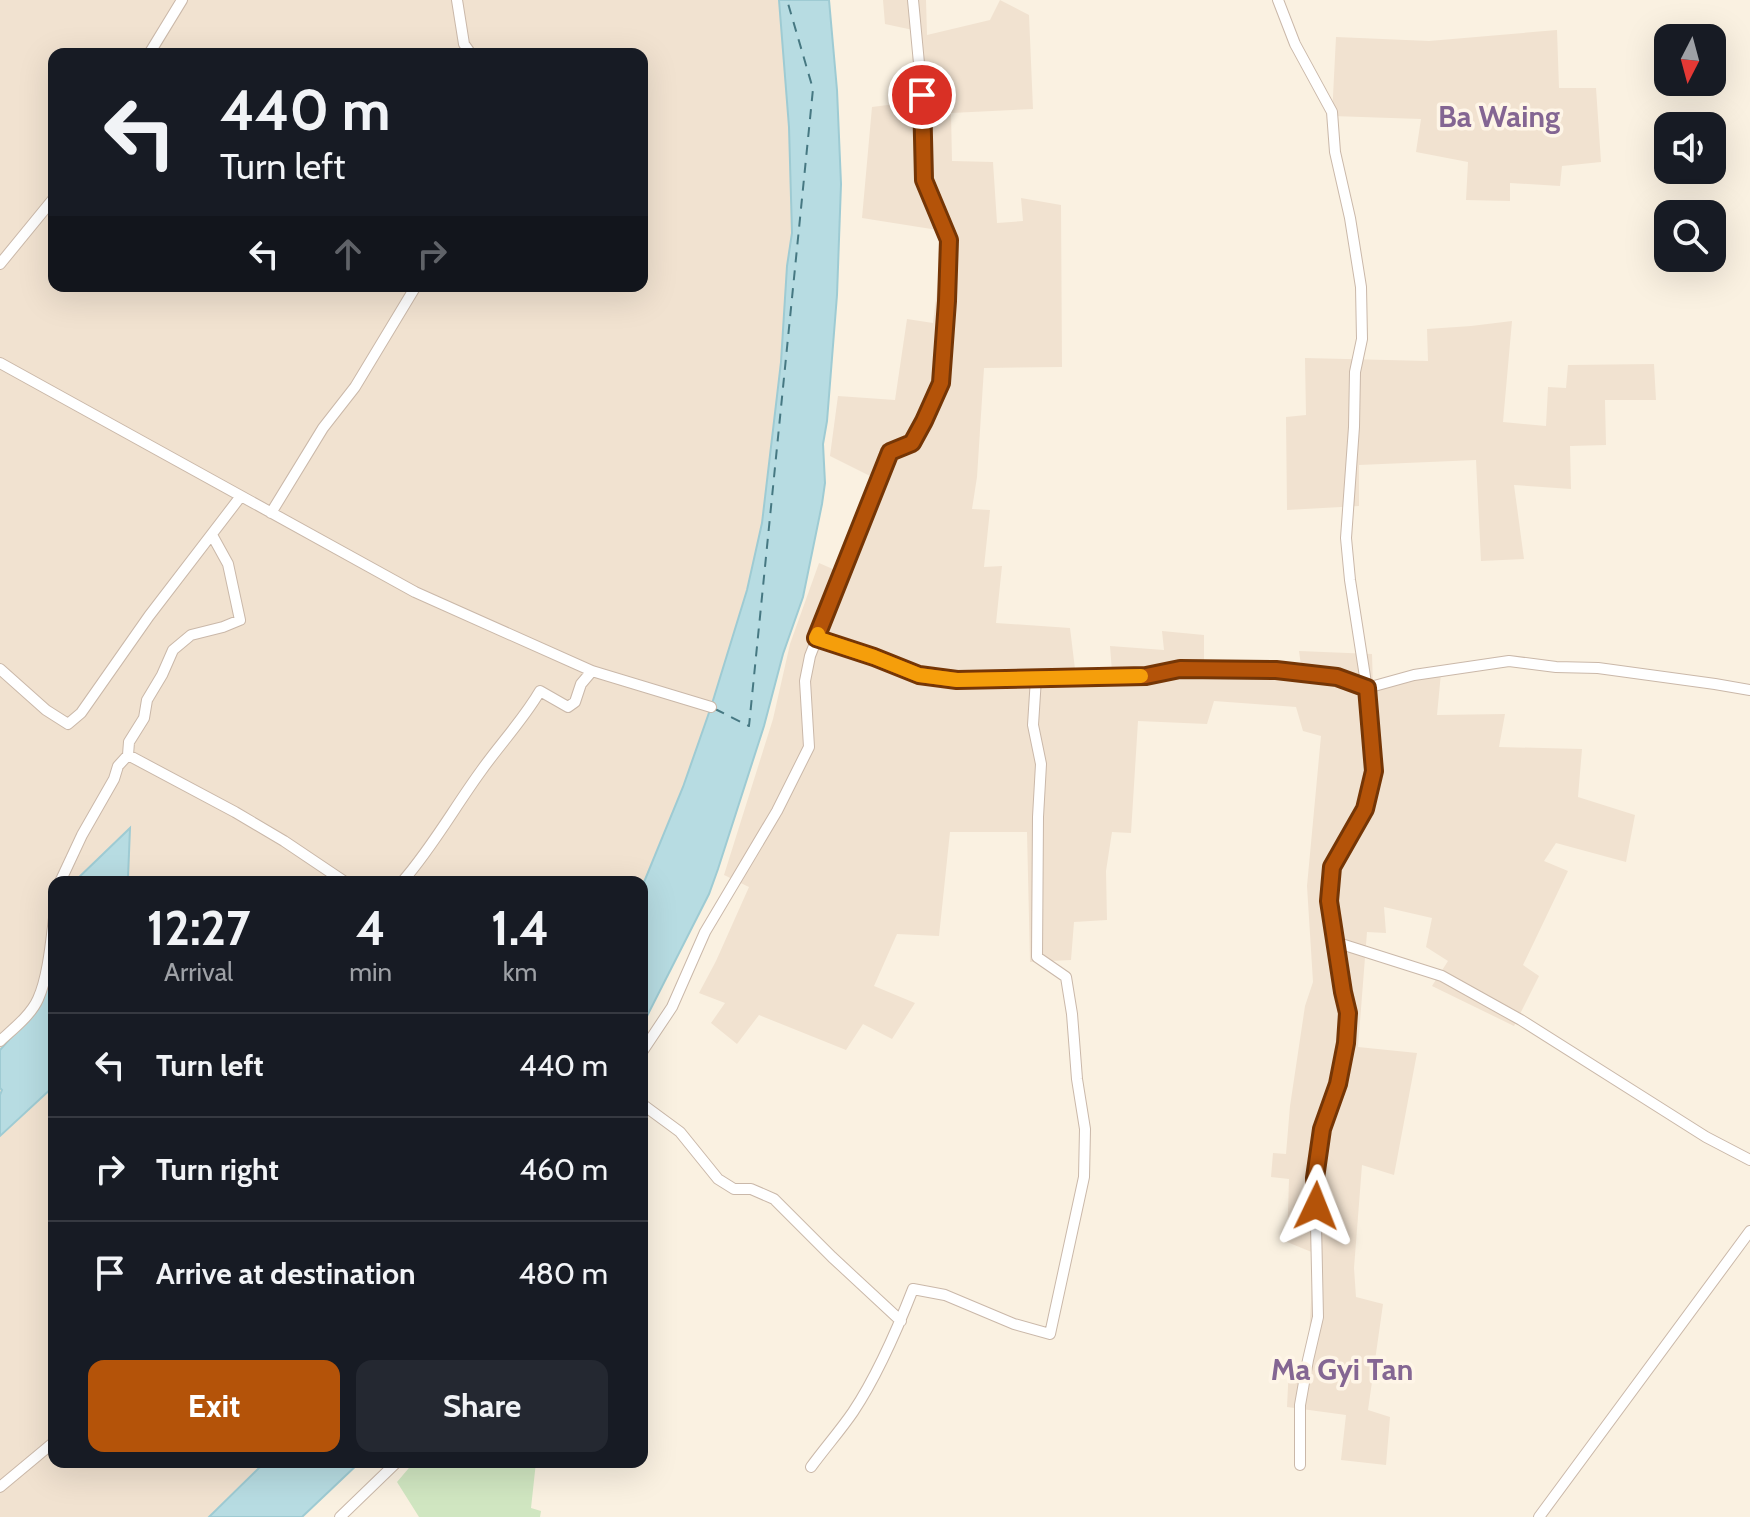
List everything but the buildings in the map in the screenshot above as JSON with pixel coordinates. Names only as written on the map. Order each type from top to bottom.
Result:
[{"type":"street","points":[[153,48],[182,0]]},
{"type":"street","points":[[457,0],[467,48]]},
{"type":"street","points":[[648,1043],[672,1007],[705,932],[777,811],[809,747],[805,681],[816,638],[890,452],[912,443],[941,383],[949,240],[924,180],[922,95],[913,0]]},
{"type":"street","points":[[1278,0],[1295,44],[1332,112],[1335,152],[1361,287],[1362,339],[1355,372],[1346,538],[1367,688],[1374,771],[1365,809],[1332,867],[1329,901],[1348,1013],[1338,1084],[1322,1129],[1315,1178],[1318,1317],[1300,1405],[1300,1465]]},
{"type":"street","points":[[0,264],[48,205]]},
{"type":"street","points":[[271,513],[323,428],[355,387],[412,292]]},
{"type":"street","points":[[0,363],[415,592],[592,671],[711,707]]},
{"type":"street","points":[[0,669],[46,710],[68,724],[81,713],[141,626],[241,496]]},
{"type":"street","points":[[63,876],[118,766],[128,755],[129,742],[144,718],[147,700],[173,650],[191,635],[240,620],[228,564],[212,535]]},
{"type":"street","points":[[816,638],[919,675],[957,680],[1146,676],[1180,669],[1276,670],[1337,677],[1367,688],[1414,675],[1509,661],[1598,668],[1750,690]]},
{"type":"street","points":[[407,876],[540,691],[568,707],[575,702],[581,684],[592,671]]},
{"type":"street","points":[[811,1467],[852,1414],[901,1321],[913,1289],[945,1295],[1014,1324],[1050,1334],[1084,1177],[1085,1129],[1066,977],[1037,957],[1041,764],[1033,725],[1036,678]]},
{"type":"street","points":[[128,755],[235,812],[336,876]]},
{"type":"street","points":[[1335,942],[1442,976],[1521,1020],[1706,1137],[1750,1160]]},
{"type":"street","points":[[0,1041],[23,1020],[38,1000],[48,955]]},
{"type":"street","points":[[648,1108],[680,1132],[718,1179],[734,1189],[751,1189],[774,1199],[901,1321]]},
{"type":"street","points":[[1539,1517],[1750,1231]]},
{"type":"street","points":[[0,1487],[48,1447]]},
{"type":"street","points":[[340,1517],[391,1468]]},
{"type":"shaded area","points":[[0,0],[779,0],[789,127],[792,233],[762,523],[747,590],[711,707],[647,876],[48,876],[48,1468],[259,1468],[209,1517],[0,1517]]},
{"type":"shaded area","points":[[883,0],[926,0],[927,35],[990,20],[1000,0],[1029,15],[1033,109],[951,113],[952,161],[993,162],[997,223],[1023,221],[1021,198],[1061,205],[1062,367],[984,368],[972,509],[990,510],[984,567],[1002,566],[996,623],[1070,628],[1075,669],[1112,672],[1110,646],[1164,650],[1162,631],[1204,635],[1204,676],[1302,673],[1299,651],[1372,654],[1373,687],[1441,673],[1437,715],[1505,714],[1499,747],[1582,749],[1578,797],[1635,815],[1626,862],[1556,843],[1544,861],[1568,871],[1523,965],[1539,976],[1514,1026],[1432,986],[1448,961],[1426,947],[1432,918],[1384,907],[1386,933],[1367,932],[1358,1047],[1417,1053],[1394,1175],[1362,1165],[1354,1268],[1356,1297],[1383,1304],[1368,1410],[1390,1417],[1386,1465],[1341,1460],[1346,1415],[1287,1407],[1289,1366],[1307,1368],[1314,1253],[1287,1242],[1289,1179],[1271,1177],[1273,1153],[1286,1154],[1305,1006],[1313,982],[1307,886],[1321,736],[1303,731],[1296,707],[1214,701],[1207,724],[1138,721],[1131,833],[1112,832],[1106,871],[1107,920],[1074,922],[1071,960],[1030,962],[1027,832],[950,832],[939,936],[897,934],[874,986],[915,1003],[892,1039],[863,1024],[846,1050],[759,1015],[737,1044],[711,1023],[725,1003],[699,993],[749,887],[724,875],[773,719],[790,644],[819,563],[842,573],[878,480],[830,456],[838,396],[895,400],[907,319],[933,323],[944,231],[862,218],[872,107],[919,101],[913,30],[885,24]]},
{"type":"shaded area","points":[[1557,30],[1559,88],[1596,88],[1601,162],[1562,166],[1560,186],[1510,183],[1510,201],[1466,200],[1468,162],[1416,152],[1421,119],[1332,116],[1336,37],[1429,41]]},
{"type":"shaded area","points":[[1512,321],[1503,422],[1546,426],[1548,387],[1566,388],[1568,365],[1654,364],[1656,400],[1605,400],[1606,445],[1570,446],[1571,489],[1514,485],[1524,559],[1481,561],[1476,460],[1359,465],[1359,506],[1287,510],[1286,417],[1306,415],[1305,358],[1428,361],[1427,329]]},
{"type":"green space","points":[[409,1468],[535,1468],[531,1508],[541,1511],[540,1517],[419,1517],[397,1482]]},
{"type":"water","points":[[779,0],[829,0],[841,184],[837,295],[823,444],[825,483],[822,504],[803,597],[718,869],[709,894],[648,1014],[647,876],[711,707],[747,590],[762,523],[792,233],[789,127]]},
{"type":"water","points":[[130,828],[128,876],[80,876]]},
{"type":"water","points":[[48,974],[48,1092],[0,1136],[0,1050],[40,1004]]},
{"type":"water","points":[[259,1468],[354,1468],[302,1517],[209,1517]]},
{"type":"ferry route","points":[[715,709],[749,726],[813,89],[787,0]]},
{"type":"slow traffic","points":[[818,634],[816,638],[919,675],[957,680],[1141,676]]},
{"type":"district","name":"Ba Waing","points":[[1499,116]]},
{"type":"district","name":"Ma Gyi Tan","points":[[1342,1369]]},
{"type":"route","points":[[922,95],[924,180],[949,240],[941,383],[912,443],[890,452],[816,638],[919,675],[957,680],[1146,676],[1180,669],[1276,670],[1337,677],[1367,688],[1374,771],[1365,809],[1332,867],[1329,901],[1348,1013],[1338,1084],[1322,1129],[1315,1178],[1316,1206]]}]
